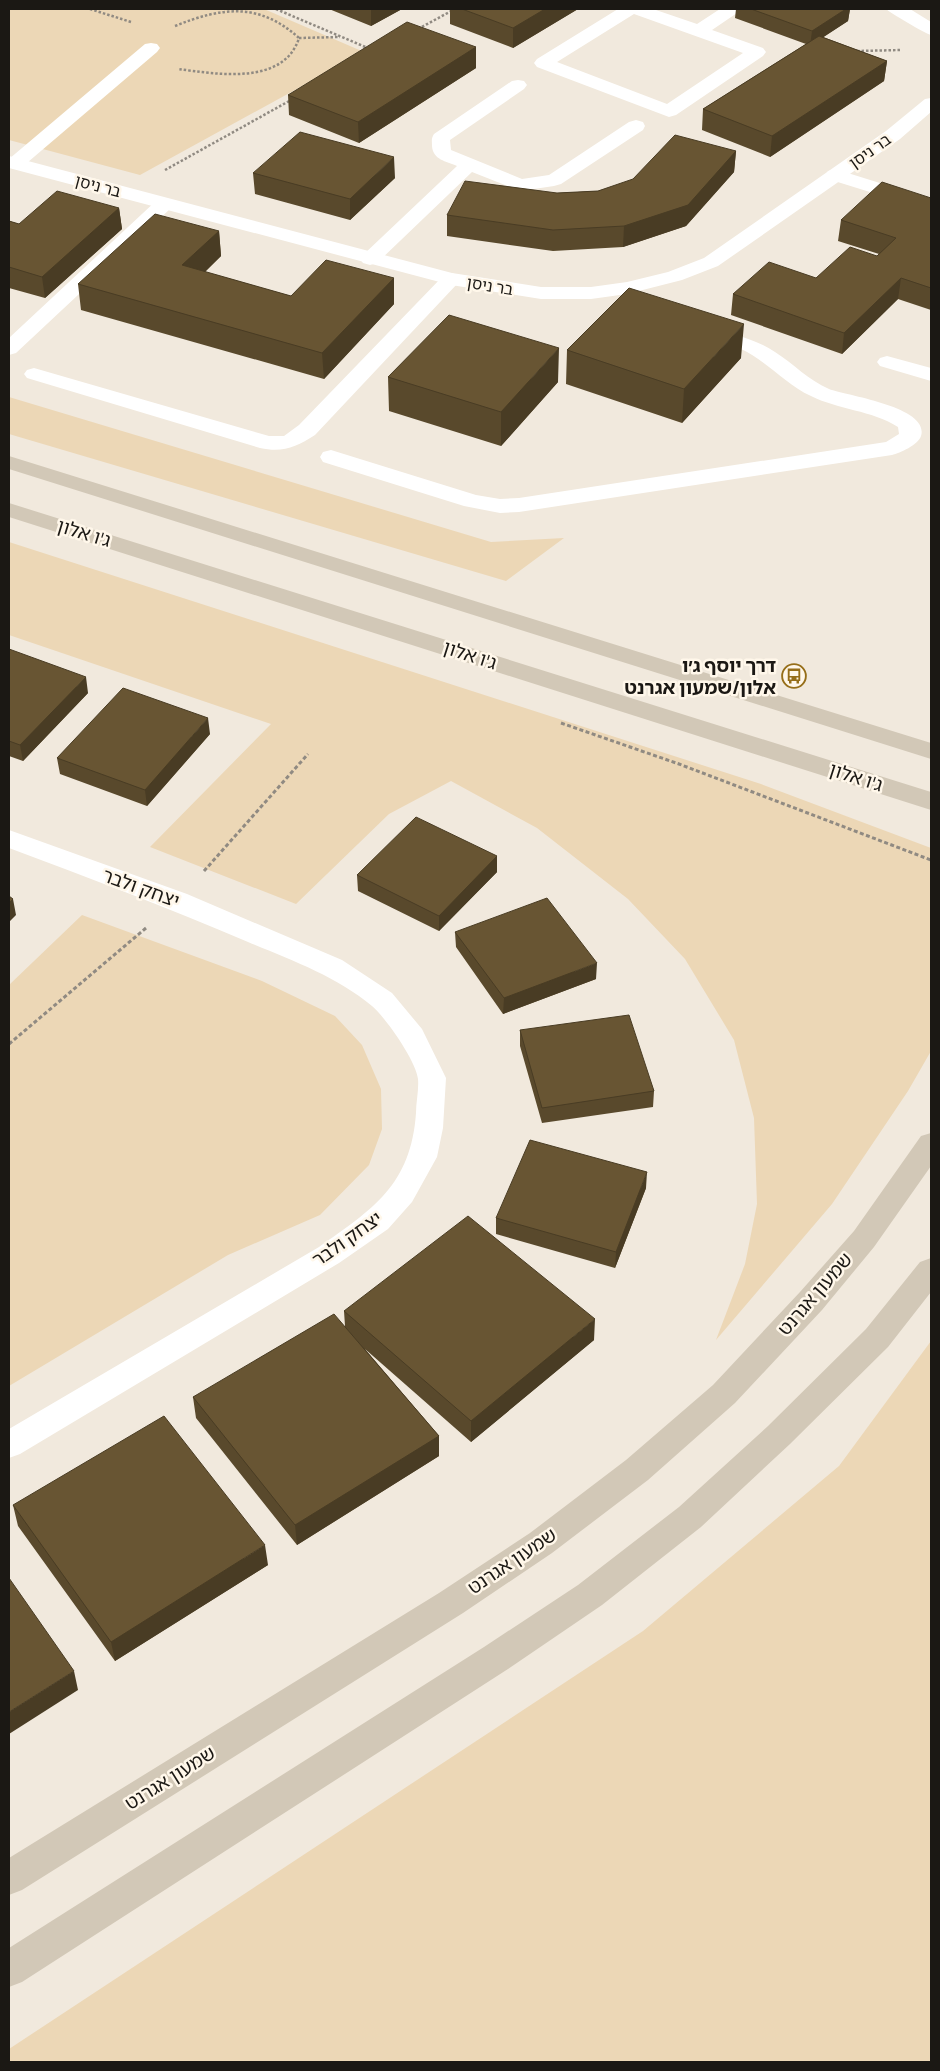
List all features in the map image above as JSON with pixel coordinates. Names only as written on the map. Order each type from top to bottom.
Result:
[{"type":"main road","points":[[9,462],[931,751]]},
{"type":"main road","name":"ג'ו אלון","points":[[9,510],[926,801]]},
{"type":"main road","name":"שמעון אגרנט","points":[[9,1878],[451,1603],[541,1543],[637,1470],[724,1394],[812,1301],[864,1239],[931,1144]]},
{"type":"main road","points":[[9,1969],[496,1658],[590,1595],[690,1517],[780,1435],[877,1338],[931,1270]]},
{"type":"street","points":[[630,9],[543,63],[669,111],[757,52],[637,9]]},
{"type":"street","points":[[699,31],[732,9]]},
{"type":"street","points":[[895,9],[908,14],[931,30]]},
{"type":"street","points":[[11,163],[151,48]]},
{"type":"street","points":[[518,85],[441,138],[442,153],[520,185],[554,180],[636,126]]},
{"type":"street","name":"בר ניסן","points":[[11,163],[451,279],[541,293],[592,293],[627,288],[675,276],[711,262],[893,135],[931,103]]},
{"type":"street","points":[[370,259],[470,164]]},
{"type":"street","points":[[835,175],[931,205]]},
{"type":"street","points":[[9,349],[164,204]]},
{"type":"street","points":[[34,374],[268,443],[288,442],[307,430],[451,279]]},
{"type":"street","points":[[627,288],[648,304]]},
{"type":"street","points":[[331,457],[472,501],[500,506],[519,505],[892,448],[910,436],[909,424],[890,413],[821,393],[798,381],[769,357],[747,344],[685,327]]},
{"type":"street","points":[[887,362],[931,375]]},
{"type":"street","name":"יצחק ולבר","points":[[9,839],[178,901],[333,967],[382,1000],[412,1036],[432,1078],[429,1128],[423,1157],[402,1194],[378,1221],[328,1255],[9,1445]]},
{"type":"path","points":[[276,9],[377,52]]},
{"type":"path","points":[[412,33],[455,9]]},
{"type":"path","points":[[151,48],[172,28],[219,10],[246,11],[272,16],[287,25],[298,38]]},
{"type":"path","points":[[298,38],[344,37]]},
{"type":"path","points":[[136,60],[185,71],[219,74],[254,73],[279,64],[295,51],[298,38]]},
{"type":"path","points":[[854,51],[902,50]]},
{"type":"path","points":[[123,193],[293,99]]},
{"type":"path","points":[[557,722],[679,764],[931,860]]},
{"type":"shaded area","points":[[9,9],[264,9],[364,52],[140,175],[9,140]]},
{"type":"shaded area","points":[[9,397],[491,542],[564,538],[506,581],[9,434]]},
{"type":"shaded area","points":[[9,542],[761,784],[931,848],[931,1051],[908,1091],[832,1204],[716,1340],[745,1264],[757,1204],[754,1118],[734,1040],[685,959],[628,899],[537,828],[451,781],[389,814],[296,904],[150,847],[271,724],[9,635]]},
{"type":"shaded area","points":[[82,915],[262,981],[335,1016],[362,1045],[381,1089],[382,1129],[369,1165],[320,1215],[228,1255],[9,1386],[9,985]]},
{"type":"shaded area","points":[[931,1341],[931,2062],[9,2062],[9,2049],[643,1631],[839,1466]]},
{"type":"building","points":[[462,9],[545,9],[513,28]]},
{"type":"building","points":[[751,9],[846,9],[812,31]]},
{"type":"building","points":[[407,22],[476,47],[358,122],[288,95]]},
{"type":"building","points":[[819,36],[887,61],[772,136],[703,109]]},
{"type":"building","points":[[300,132],[394,157],[350,199],[253,173]]},
{"type":"building","points":[[675,135],[736,151],[688,205],[624,226],[553,230],[447,215],[465,181],[557,193],[598,191],[633,179]]},
{"type":"building","points":[[882,182],[931,198],[931,288],[901,278],[844,333],[733,294],[769,262],[816,278],[850,247],[877,256],[896,238],[841,220]]},
{"type":"building","points":[[57,191],[119,208],[42,277],[9,267],[9,221],[19,224]]},
{"type":"building","points":[[155,214],[219,231],[182,265],[291,296],[326,260],[394,278],[322,353],[78,284]]},
{"type":"building","points":[[629,288],[744,324],[684,389],[567,350]]},
{"type":"building","points":[[449,315],[559,348],[501,412],[388,377]]},
{"type":"building","points":[[9,649],[86,677],[20,745],[9,741]]},
{"type":"building","points":[[123,688],[208,718],[145,790],[57,758]]},
{"type":"building","points":[[416,817],[497,856],[439,916],[357,875]]},
{"type":"building","points":[[547,898],[597,963],[504,998],[455,932]]},
{"type":"building","points":[[629,1015],[654,1091],[542,1108],[520,1030]]},
{"type":"building","points":[[530,1140],[647,1172],[616,1252],[496,1218]]},
{"type":"building","points":[[468,1216],[595,1319],[471,1421],[344,1311]]},
{"type":"building","points":[[334,1314],[439,1436],[295,1525],[193,1397]]},
{"type":"building","points":[[164,1416],[265,1545],[111,1642],[13,1505]]},
{"type":"building","points":[[9,1578],[74,1671],[9,1712]]},
{"type":"place","name":"דרך יוסף ג׳ו אלון/שמעון אגרנט","points":[[794,676]]}]
